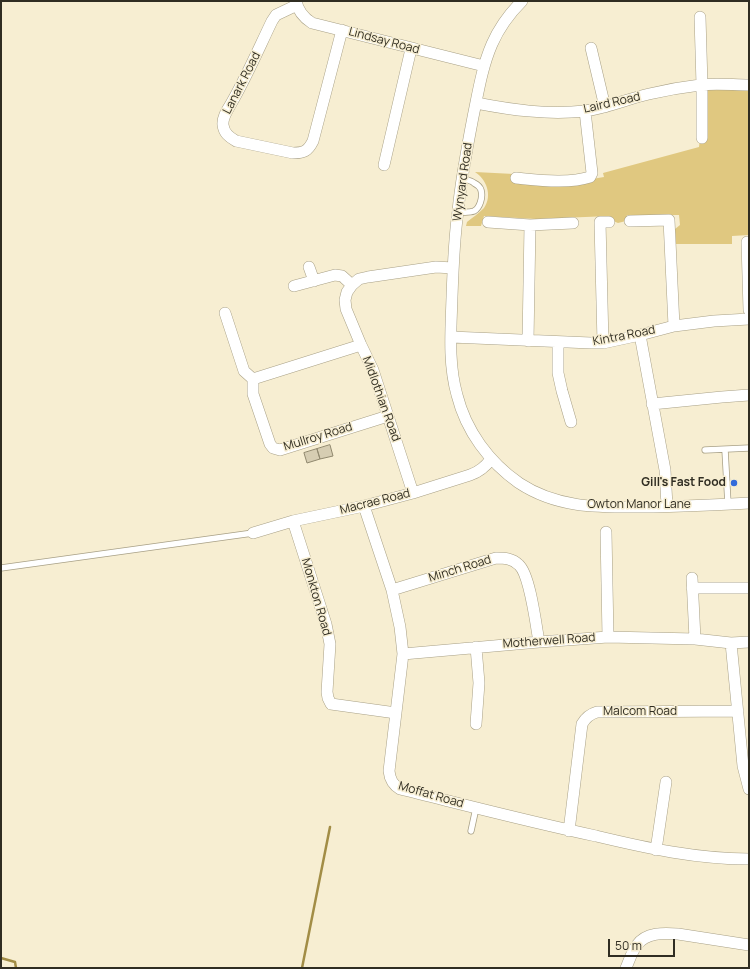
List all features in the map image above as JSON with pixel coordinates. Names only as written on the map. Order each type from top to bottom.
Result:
[{"type":"street","name":"Wynyard Road","points":[[452,376],[450,337],[457,212],[476,103],[484,66],[492,44],[500,29],[522,1]]},
{"type":"street","name":"Lindsay Road","points":[[296,3],[303,16],[312,23],[411,49],[484,66]]},
{"type":"street","name":"Lanark Road","points":[[296,3],[276,16],[272,21],[242,84],[224,116],[223,124],[225,132],[229,137],[236,141],[293,153],[306,151],[313,141],[342,30]]},
{"type":"street","points":[[700,17],[702,85],[706,118],[702,138]]},
{"type":"street","points":[[591,48],[605,107]]},
{"type":"street","points":[[384,165],[411,49]]},
{"type":"street","name":"Laird Road","points":[[476,103],[506,109],[563,112],[605,107],[647,94],[671,89],[702,85],[749,85]]},
{"type":"street","points":[[516,178],[538,183],[570,181],[584,179],[590,176],[592,173],[585,110]]},
{"type":"street","points":[[630,221],[672,220],[674,326]]},
{"type":"street","points":[[488,222],[530,225],[573,223]]},
{"type":"street","points":[[600,222],[602,343]]},
{"type":"street","points":[[528,341],[530,225]]},
{"type":"street","points":[[747,242],[749,310]]},
{"type":"street","points":[[309,267],[314,281]]},
{"type":"street","points":[[294,286],[335,274],[342,276],[352,285],[359,280],[368,277],[436,267],[453,268]]},
{"type":"street","name":"Midlothian Road","points":[[352,285],[347,292],[345,300],[346,309],[360,345],[373,370],[412,493]]},
{"type":"street","points":[[225,313],[244,372],[253,379],[360,345]]},
{"type":"street","name":"Kintra Road","points":[[450,337],[591,344],[640,335],[674,326],[714,321],[749,319]]},
{"type":"street","points":[[640,335],[665,470],[667,506]]},
{"type":"street","points":[[558,342],[558,372],[571,422]]},
{"type":"street","name":"Owton Manor Lane","points":[[452,376],[457,397],[464,416],[477,442],[491,459],[505,472],[534,492],[569,503],[592,507],[749,503]]},
{"type":"street","name":"Mullroy Road","points":[[253,379],[253,394],[270,444],[274,448],[280,450],[388,416]]},
{"type":"street","points":[[652,404],[722,396],[749,395]]},
{"type":"street","name":"Macrae Road","points":[[253,533],[293,521],[364,506],[470,475],[476,473],[491,459]]},
{"type":"street","name":"Moffat Road","points":[[364,506],[392,590],[404,654],[389,771],[389,777],[395,786],[400,789],[569,831],[656,850],[696,856],[749,859]]},
{"type":"street","name":"Monkton Road","points":[[293,521],[326,624],[330,644],[326,692],[331,704],[396,713]]},
{"type":"street","points":[[606,532],[608,637]]},
{"type":"street","name":"Minch Road","points":[[392,590],[496,558],[513,560],[520,565],[524,571],[532,603],[539,642]]},
{"type":"street","points":[[695,639],[692,583],[749,588]]},
{"type":"street","name":"Motherwell Road","points":[[404,654],[608,637],[695,639],[731,643],[749,642]]},
{"type":"street","points":[[731,643],[743,766],[749,789]]},
{"type":"street","points":[[476,647],[479,683],[476,724]]},
{"type":"street","name":"Malcom Road","points":[[569,831],[582,724],[590,714],[597,712],[738,711]]},
{"type":"street","points":[[656,850],[665,782]]},
{"type":"street","points":[[626,968],[637,944],[648,936],[668,933],[749,945]]},
{"type":"lane","points":[[457,212],[467,213],[474,211],[479,206],[481,198],[481,190],[478,186],[473,182],[462,179]]},
{"type":"lane","points":[[705,450],[749,448]]},
{"type":"lane","points":[[725,450],[728,504]]},
{"type":"lane","points":[[1,568],[253,533]]},
{"type":"lane","points":[[471,830],[476,808]]},
{"type":"shaded area","points":[[706,90],[749,90],[749,235],[732,236],[732,244],[676,244],[675,229],[680,225],[679,215],[627,215],[626,221],[618,223],[613,221],[610,216],[536,219],[484,216],[481,226],[466,226],[467,222],[484,208],[488,198],[485,183],[475,172],[514,174],[562,184],[604,177],[603,173],[699,147]]},
{"type":"building","points":[[330,445],[333,456],[320,459],[317,449]]},
{"type":"building","points":[[317,449],[320,459],[307,463],[304,453]]},
{"type":"waterway","points":[[302,968],[330,827]]},
{"type":"waterway","points":[[1,958],[15,962],[16,968]]},
{"type":"place","name":"Gill's Fast Food","points":[[734,483]]}]
